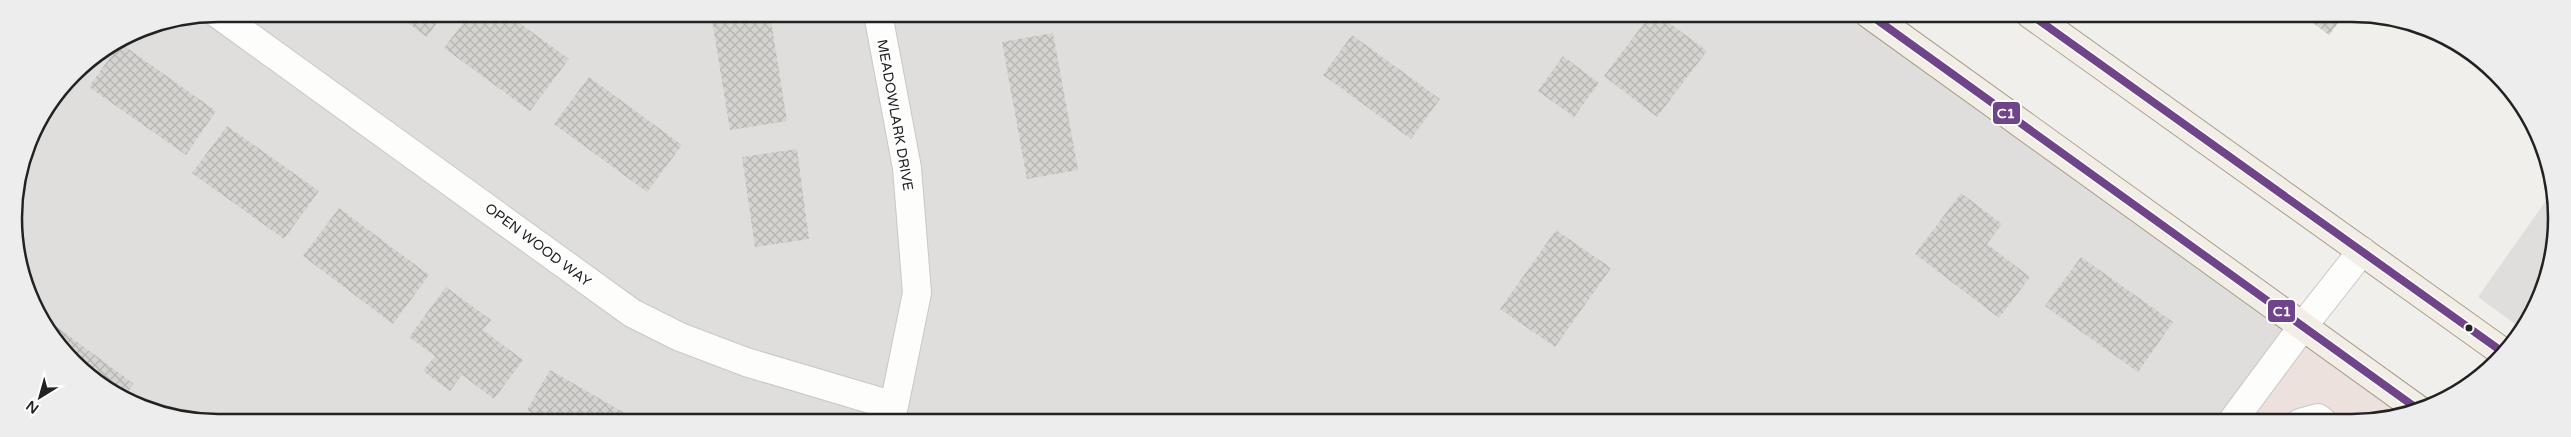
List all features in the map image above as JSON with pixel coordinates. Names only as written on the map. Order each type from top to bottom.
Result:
[{"type":"main road","points":[[1880,22],[2412,405]]},
{"type":"main road","points":[[2045,22],[2499,349]]},
{"type":"street","name":"OPEN WOOD WAY","points":[[229,22],[632,313],[680,337],[891,414]]},
{"type":"street","name":"MEADOWLARK DRIVE","points":[[880,22],[907,168],[917,293],[891,414]]},
{"type":"street","points":[[2238,414],[2362,251]]},
{"type":"shaded area","points":[[218,22],[1880,22],[2303,326],[2236,414],[206,414],[180,411],[143,400],[99,374],[71,348],[49,316],[37,294],[26,257],[22,218],[26,180],[37,143],[49,120],[71,89],[89,71],[120,49],[143,37],[193,24]]},
{"type":"shaded area","points":[[2547,198],[2548,231],[2545,257],[2534,294],[2516,325],[2478,297]]},
{"type":"shaded area","points":[[2303,326],[2412,405],[2391,411],[2365,414],[2236,414]]},
{"type":"building","points":[[406,22],[437,22],[427,37]]},
{"type":"building","points":[[464,22],[518,22],[569,59],[530,111],[444,48]]},
{"type":"building","points":[[712,22],[771,22],[787,121],[730,130]]},
{"type":"building","points":[[1645,22],[1668,22],[1707,51],[1657,117],[1604,76]]},
{"type":"building","points":[[2312,22],[2339,22],[2329,35]]},
{"type":"building","points":[[1053,33],[1078,170],[1027,179],[1002,42]]},
{"type":"building","points":[[1352,35],[1440,99],[1411,139],[1323,75]]},
{"type":"building","points":[[125,47],[216,111],[186,155],[89,87],[112,55]]},
{"type":"building","points":[[1563,56],[1599,83],[1574,117],[1538,91]]},
{"type":"building","points":[[589,77],[682,145],[647,192],[554,124]]},
{"type":"building","points":[[227,126],[319,191],[284,239],[192,173]]},
{"type":"building","points":[[797,149],[809,239],[755,247],[742,157]]},
{"type":"building","points":[[1961,193],[2002,224],[1987,244],[2030,277],[1999,318],[1915,254]]},
{"type":"building","points":[[339,208],[429,275],[393,324],[303,256]]},
{"type":"building","points":[[1556,230],[1611,268],[1555,347],[1500,309]]},
{"type":"building","points":[[2081,257],[2173,322],[2138,372],[2045,306]]},
{"type":"building","points":[[446,287],[491,320],[483,330],[523,360],[494,399],[462,375],[450,391],[423,371],[435,356],[409,337]]},
{"type":"building","points":[[55,326],[134,384],[128,392],[99,374],[71,348]]},
{"type":"building","points":[[550,370],[627,414],[534,414],[527,410]]},
{"type":"transit line","name":"C1","points":[[1880,22],[2412,405]]},
{"type":"transit line","name":"C1","points":[[2041,22],[2499,349]]}]
